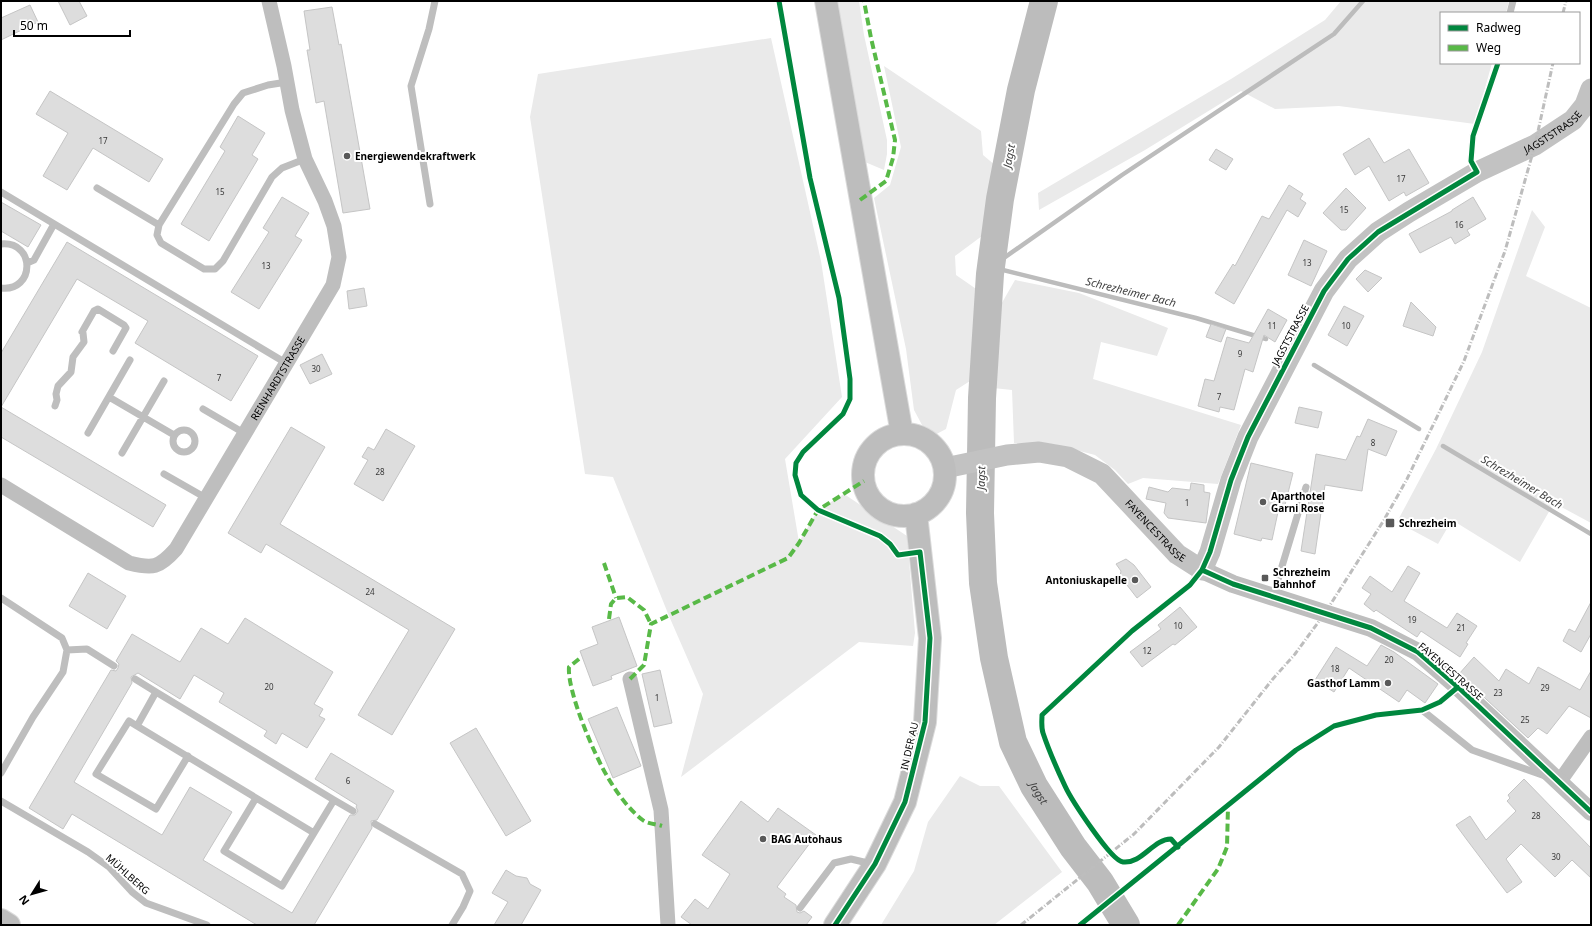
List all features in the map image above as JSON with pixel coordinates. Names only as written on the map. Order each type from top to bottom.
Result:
[{"type":"main road","points":[[826,1],[902,434]]},
{"type":"main road","name":"JAGSTSTRASSE","points":[[1202,570],[1210,552],[1231,480],[1248,437],[1324,291],[1348,258],[1378,232],[1477,172],[1535,145],[1574,120],[1584,105],[1591,89]]},
{"type":"main road","points":[[902,434],[914,435],[925,439],[941,456],[955,466],[945,480],[942,492],[936,502],[926,510],[916,514],[902,516],[888,513],[877,505],[868,494],[864,481],[864,468],[868,455],[877,444],[888,437],[902,434]]},
{"type":"main road","name":"FAYENCESTRASSE","points":[[955,466],[1007,455],[1039,452],[1068,457],[1102,474],[1177,554],[1202,570]]},
{"type":"main road","name":"IN DER AU","points":[[835,925],[875,864],[905,802],[925,722],[930,638],[916,514]]},
{"type":"main road","points":[[1,920],[9,925]]},
{"type":"street","name":"REINHARDTSTRASSE","points":[[1,485],[129,563],[148,568],[164,562],[176,549],[244,432],[333,285],[339,257],[334,226],[325,201],[305,159],[292,110],[269,1]]},
{"type":"street","name":"FAYENCESTRASSE","points":[[1202,570],[1233,584],[1371,628],[1418,652],[1560,781],[1591,812]]},
{"type":"street","points":[[630,680],[661,810],[668,925]]},
{"type":"street","points":[[1560,781],[1591,737]]},
{"type":"lane","points":[[430,204],[411,86],[429,29],[435,1]]},
{"type":"lane","points":[[1510,12],[1513,1]]},
{"type":"lane","points":[[1477,172],[1471,161],[1473,136],[1498,64]]},
{"type":"lane","points":[[287,82],[243,93],[234,104],[159,225],[158,235],[161,243],[204,270],[216,269],[223,261],[272,177],[282,168],[305,159]]},
{"type":"lane","points":[[97,188],[159,225]]},
{"type":"lane","points":[[1,192],[286,363]]},
{"type":"lane","points":[[27,263],[34,260],[54,224]]},
{"type":"lane","points":[[1,244],[14,246],[20,250],[27,263],[25,277],[20,283],[14,287],[1,288]]},
{"type":"lane","points":[[55,406],[58,386],[71,372],[73,357],[83,346],[82,332],[94,311],[98,309],[124,325],[126,328],[114,350]]},
{"type":"lane","points":[[88,433],[130,360]]},
{"type":"lane","points":[[122,453],[164,381]]},
{"type":"lane","points":[[109,397],[174,435]]},
{"type":"lane","points":[[203,409],[244,432]]},
{"type":"lane","points":[[164,474],[206,498]]},
{"type":"lane","points":[[1273,596],[1306,487]]},
{"type":"lane","points":[[1042,715],[1132,631],[1190,585],[1202,570]]},
{"type":"lane","points":[[1,598],[62,638],[67,650],[63,672],[1,773]]},
{"type":"lane","points":[[67,650],[87,649],[114,666]]},
{"type":"lane","points":[[135,679],[353,811]]},
{"type":"lane","points":[[137,726],[156,692]]},
{"type":"lane","points":[[1422,710],[1472,750],[1560,781]]},
{"type":"lane","points":[[188,756],[156,809],[96,774],[129,721],[188,756],[314,834]]},
{"type":"lane","points":[[256,798],[224,851],[282,886],[334,800]]},
{"type":"lane","name":"MÜHLBERG","points":[[1,801],[88,852],[108,867],[132,892],[146,903],[206,925]]},
{"type":"lane","points":[[375,824],[462,874],[470,891],[463,907],[452,925]]},
{"type":"lane","points":[[800,908],[834,863],[851,859],[875,864]]},
{"type":"shaded area","points":[[835,1],[859,1],[864,35],[887,140],[887,154],[884,170],[865,162]]},
{"type":"shaded area","points":[[1341,1],[1509,1],[1506,12],[1440,12],[1440,64],[1492,64],[1475,124],[1339,106],[1275,109],[1241,91],[1145,150],[1039,210],[1038,193],[1231,79],[1325,20]]},
{"type":"shaded area","points":[[771,38],[821,261],[842,397],[785,459],[799,542],[818,510],[844,494],[907,536],[915,633],[913,646],[859,642],[681,777],[703,694],[669,616],[613,477],[585,474],[530,117],[538,74]]},
{"type":"shaded area","points":[[884,66],[981,131],[983,155],[1002,171],[982,236],[955,256],[956,275],[982,293],[970,381],[956,390],[946,429],[929,438],[914,410],[906,349],[874,198],[890,185],[901,147]]},
{"type":"shaded area","points":[[1532,210],[1545,227],[1526,276],[1591,308],[1591,523],[1554,503],[1520,562],[1452,520],[1438,544],[1397,522],[1436,449],[1482,352]]},
{"type":"shaded area","points":[[1015,280],[1079,293],[1168,328],[1157,356],[1101,342],[1093,379],[1241,425],[1218,484],[1143,478],[1128,484],[1115,470],[1095,455],[1053,444],[1014,443],[1012,390],[993,388],[999,308]]},
{"type":"shaded area","points":[[960,776],[980,786],[999,786],[1062,872],[994,925],[881,925],[914,871],[928,822]]},
{"type":"building","points":[[58,1],[79,1],[87,16],[70,25]]},
{"type":"building","points":[[30,5],[38,22],[1,40],[1,18]]},
{"type":"building","name":"Energiewendekraftwerk","points":[[332,7],[339,45],[341,44],[370,209],[343,213],[324,101],[316,103],[307,50],[310,50],[304,11]]},
{"type":"building","points":[[50,91],[163,159],[149,182],[93,148],[67,190],[43,176],[68,133],[36,114]]},
{"type":"building","points":[[238,116],[265,133],[252,155],[258,159],[209,241],[181,224],[225,151],[220,147]]},
{"type":"building","points":[[1369,138],[1384,163],[1409,149],[1429,183],[1406,196],[1404,192],[1389,201],[1369,166],[1355,175],[1343,154]]},
{"type":"building","points":[[1216,149],[1233,159],[1226,170],[1209,160]]},
{"type":"building","points":[[1289,185],[1303,194],[1300,199],[1306,203],[1298,217],[1287,210],[1234,304],[1215,293],[1233,264],[1235,266],[1262,216],[1269,219]]},
{"type":"building","points":[[1346,188],[1366,208],[1346,230],[1341,230],[1323,213]]},
{"type":"building","points":[[282,197],[309,213],[295,236],[302,240],[259,309],[231,292],[269,232],[263,228]]},
{"type":"building","points":[[1473,197],[1486,219],[1467,230],[1470,235],[1455,244],[1451,237],[1420,253],[1409,234],[1452,211]]},
{"type":"building","points":[[1,202],[41,225],[28,247],[1,231]]},
{"type":"building","points":[[1304,240],[1327,251],[1311,286],[1288,275]]},
{"type":"building","points":[[67,242],[258,356],[231,401],[135,343],[148,321],[77,279],[1,407],[1,353]]},
{"type":"building","points":[[1365,270],[1382,278],[1368,292],[1356,279]]},
{"type":"building","points":[[364,288],[367,306],[349,309],[347,291]]},
{"type":"building","points":[[1411,302],[1436,327],[1433,336],[1403,326]]},
{"type":"building","points":[[1344,306],[1364,316],[1347,346],[1328,335]]},
{"type":"building","points":[[1268,309],[1287,320],[1275,342],[1264,335],[1253,372],[1245,369],[1234,410],[1220,407],[1219,412],[1198,406],[1205,379],[1214,381],[1227,337],[1249,343]]},
{"type":"building","points":[[1211,324],[1226,329],[1221,342],[1206,337]]},
{"type":"building","points":[[322,354],[332,374],[310,384],[300,365]]},
{"type":"building","points":[[1,407],[166,505],[153,527],[1,437]]},
{"type":"building","points":[[1299,407],[1322,412],[1318,428],[1295,423]]},
{"type":"building","points":[[1368,419],[1397,431],[1386,456],[1368,449],[1362,491],[1325,485],[1315,554],[1301,551],[1316,454],[1346,460],[1357,436],[1360,437]]},
{"type":"building","points":[[291,427],[325,447],[280,524],[455,629],[392,735],[358,715],[409,630],[266,544],[261,553],[228,533]]},
{"type":"building","points":[[386,429],[415,446],[383,501],[354,484],[368,460],[362,457],[368,447],[374,450]]},
{"type":"building","name":"Aparthotel Garni Rose","points":[[1251,463],[1293,473],[1283,513],[1278,512],[1272,540],[1262,538],[1261,541],[1234,534]]},
{"type":"building","points":[[1191,483],[1204,485],[1204,492],[1210,493],[1206,523],[1168,518],[1164,513],[1166,503],[1146,499],[1149,487],[1168,492],[1172,488],[1190,490]]},
{"type":"building","name":"Antoniuskapelle","points":[[1126,559],[1134,565],[1151,587],[1137,598],[1120,576],[1121,571],[1116,564]]},
{"type":"building","points":[[1408,566],[1420,573],[1404,601],[1447,628],[1457,613],[1477,626],[1466,643],[1468,644],[1460,657],[1421,631],[1417,637],[1376,610],[1374,612],[1364,604],[1371,594],[1362,588],[1370,576],[1392,592]]},
{"type":"building","points":[[88,573],[126,596],[107,629],[69,606]]},
{"type":"building","points":[[1591,602],[1591,634],[1581,652],[1563,641],[1569,629],[1575,632]]},
{"type":"building","points":[[1180,607],[1197,627],[1175,645],[1173,644],[1142,667],[1130,652],[1161,629],[1158,625]]},
{"type":"building","points":[[619,617],[637,666],[611,676],[612,679],[593,686],[580,651],[598,644],[592,627]]},
{"type":"building","points":[[245,618],[333,672],[314,704],[323,709],[319,716],[325,719],[307,748],[282,733],[276,744],[264,736],[267,731],[219,702],[224,693],[194,675],[180,699],[138,673],[131,677],[132,683],[74,782],[162,835],[190,787],[232,812],[203,860],[292,913],[350,815],[355,815],[358,811],[356,807],[357,805],[315,779],[331,753],[394,791],[377,820],[371,821],[372,828],[314,925],[257,925],[72,814],[63,829],[29,808],[111,670],[116,671],[118,668],[119,664],[116,661],[132,634],[180,662],[201,628],[228,644]]},
{"type":"building","points":[[1381,645],[1394,652],[1438,684],[1425,703],[1407,690],[1399,702],[1349,668],[1334,692],[1315,680],[1336,647],[1367,666]]},
{"type":"building","points":[[1474,657],[1499,681],[1506,669],[1529,684],[1538,667],[1580,690],[1591,671],[1591,718],[1569,706],[1547,734],[1538,728],[1528,738],[1459,674]]},
{"type":"building","points":[[660,670],[672,723],[654,727],[642,674]]},
{"type":"building","points":[[617,707],[641,766],[613,778],[588,719]]},
{"type":"building","points":[[476,728],[531,821],[506,836],[450,743]]},
{"type":"building","points":[[1524,779],[1591,848],[1591,878],[1572,860],[1555,877],[1521,844],[1506,859],[1522,882],[1507,893],[1456,825],[1470,816],[1486,840],[1516,811],[1507,801],[1510,798],[1508,795]]},
{"type":"building","points":[[741,801],[768,822],[778,808],[816,835],[777,887],[786,894],[784,897],[796,905],[797,912],[800,913],[804,911],[812,917],[806,925],[692,925],[681,917],[695,899],[708,909],[730,874],[702,855]]},
{"type":"building","points":[[506,870],[516,876],[527,878],[530,884],[541,890],[521,925],[494,925],[508,902],[492,893]]},
{"type":"waterway","name":"Jagst","points":[[1044,1],[1021,90],[1000,199],[990,274],[982,398],[980,513],[983,583],[994,658],[1013,742],[1034,786],[1073,847],[1100,882],[1126,925]]},
{"type":"waterway","points":[[991,267],[1122,175],[1334,34],[1363,1]]},
{"type":"waterway","name":"Schrezheimer Bach","points":[[991,267],[1196,318],[1266,339]]},
{"type":"waterway","name":"Schrezheimer Bach","points":[[1314,365],[1419,429]]},
{"type":"waterway","name":"Schrezheimer Bach","points":[[1443,446],[1591,534]]},
{"type":"railway","points":[[1563,12],[1566,1]]},
{"type":"railway","points":[[1021,925],[1134,834],[1219,747],[1272,680],[1295,654],[1325,613],[1384,520],[1407,479],[1464,361],[1505,251],[1535,145],[1553,64]]},
{"type":"marked path","points":[[860,200],[886,181],[893,158],[895,140],[871,38],[864,1]]},
{"type":"marked path","points":[[630,679],[644,665],[651,624],[788,558],[799,543],[818,510],[864,481]]},
{"type":"marked path","points":[[604,563],[616,598]]},
{"type":"marked path","points":[[609,619],[611,604],[616,598],[627,597],[644,610],[651,624]]},
{"type":"marked path","points":[[579,659],[569,667],[572,691],[582,722],[602,766],[619,795],[633,812],[646,822],[662,826]]},
{"type":"marked path","points":[[1178,925],[1218,869],[1227,847],[1228,806]]},
{"type":"cycle path","points":[[779,1],[810,178],[839,298],[850,379],[850,399],[843,414],[803,452],[796,463],[795,475],[801,495],[818,510],[880,536],[890,544],[898,555],[920,552],[930,638],[925,722],[905,802],[875,864],[835,925]]},
{"type":"cycle path","points":[[1178,847],[1171,839],[1165,840],[1142,856],[1130,862],[1123,862],[1117,859],[1101,841],[1065,786],[1043,733],[1042,715],[1132,631],[1190,585],[1202,570],[1210,552],[1231,480],[1248,437],[1324,291],[1348,259],[1378,232],[1477,172],[1471,161],[1473,136],[1498,64]]},
{"type":"cycle path","points":[[1202,570],[1233,584],[1371,628],[1418,652],[1458,687],[1591,812]]},
{"type":"cycle path","points":[[1080,925],[1296,750],[1334,726],[1376,715],[1422,710],[1440,702],[1458,687]]},
{"type":"place","name":"Energiewendekraftwerk","points":[[347,156]]},
{"type":"place","name":"Aparthotel Garni Rose","points":[[1263,502]]},
{"type":"place","name":"Schrezheim","points":[[1390,523]]},
{"type":"place","name":"Schrezheim Bahnhof","points":[[1265,578]]},
{"type":"place","name":"Antoniuskapelle","points":[[1135,580]]},
{"type":"place","name":"Gasthof Lamm","points":[[1388,683]]},
{"type":"place","name":"BAG Autohaus","points":[[763,839]]}]
